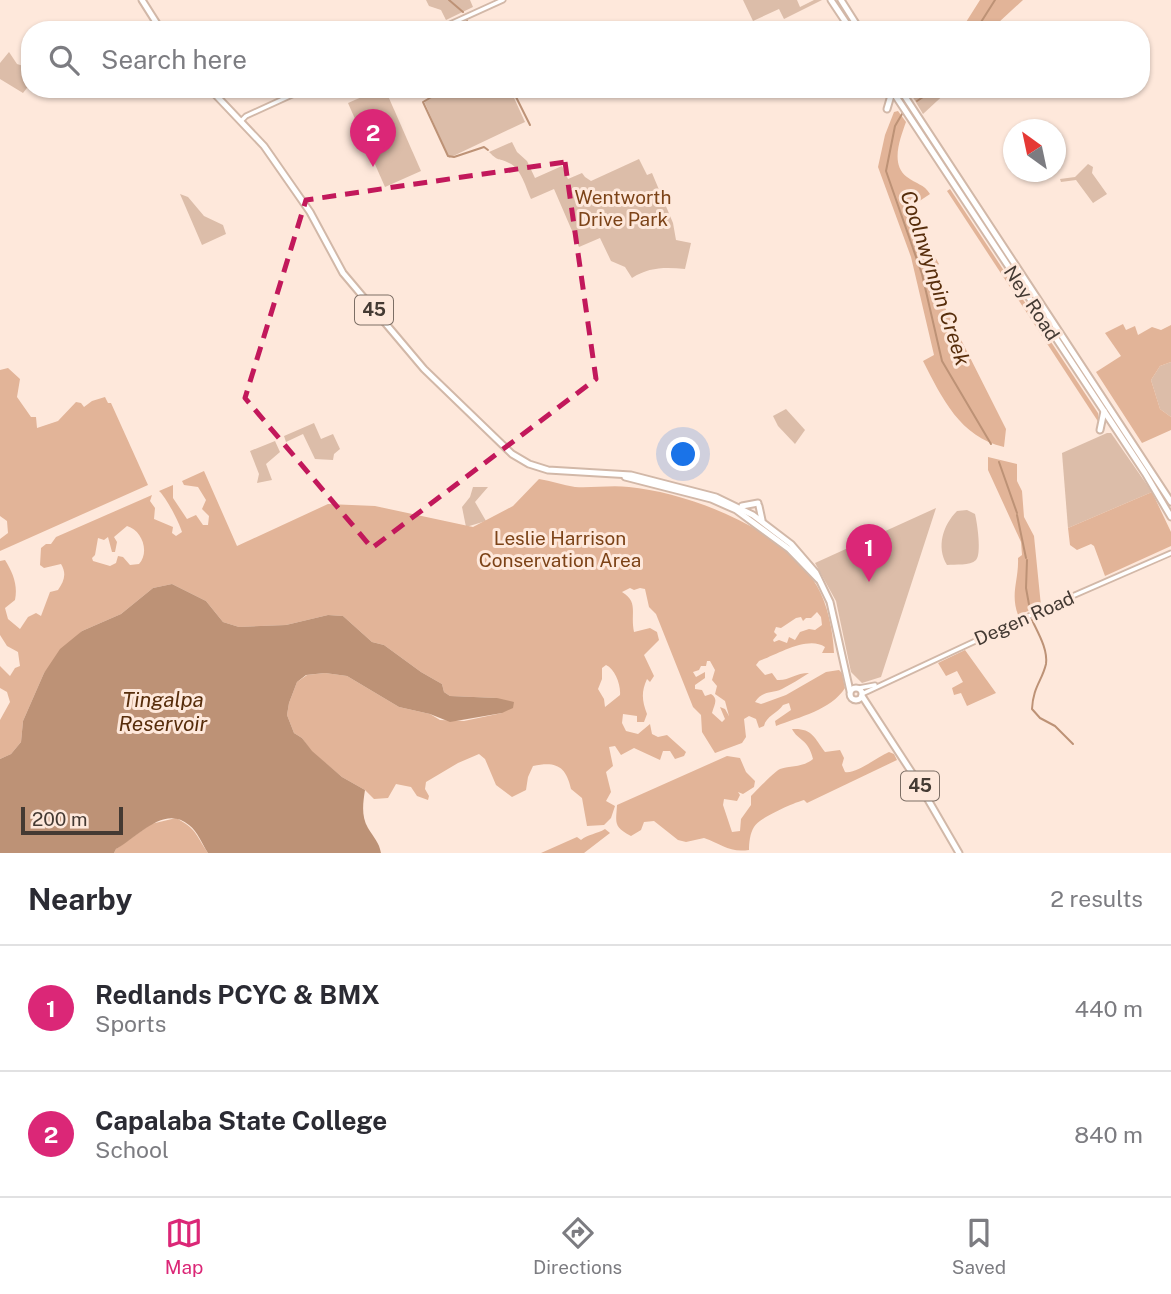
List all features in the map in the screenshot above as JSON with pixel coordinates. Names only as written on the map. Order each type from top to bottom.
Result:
[{"type":"main road","points":[[142,0],[155,21]]},
{"type":"main road","points":[[831,0],[845,21]]},
{"type":"main road","points":[[841,0],[854,21]]},
{"type":"main road","name":"45","points":[[219,98],[264,146],[294,187],[343,274],[424,369],[512,454],[541,468],[623,476],[711,499],[736,510],[789,549],[818,579]]},
{"type":"main road","points":[[887,109],[890,98]]},
{"type":"main road","name":"Ney Road","points":[[897,98],[1145,473],[1171,517]]},
{"type":"main road","name":"Ney Road","points":[[906,98],[1171,502]]},
{"type":"main road","points":[[1100,430],[1104,411]]},
{"type":"main road","name":"45","points":[[623,476],[631,475],[704,494],[738,506],[763,521],[806,560],[834,615],[847,675],[909,767],[958,853]]},
{"type":"main road","points":[[738,506],[758,505],[763,521]]},
{"type":"street","points":[[457,21],[503,0]]},
{"type":"street","points":[[241,121],[246,116],[285,98]]},
{"type":"street","name":"Degen Road","points":[[858,693],[1171,553]]},
{"type":"highlighted area","points":[[565,162],[596,379],[372,548],[245,398],[306,200]]},
{"type":"green space","points":[[426,0],[470,0],[473,7],[446,20],[441,10],[429,6]]},
{"type":"green space","points":[[743,0],[797,0],[800,7],[814,0],[822,0],[784,19],[779,9],[753,21]]},
{"type":"green space","points":[[980,0],[1023,0],[1000,21],[967,21]]},
{"type":"green space","points":[[9,52],[17,64],[21,65],[21,92],[0,79],[0,63]]},
{"type":"green space","points":[[359,98],[389,98],[421,171],[385,187],[348,103]]},
{"type":"green space","points":[[431,98],[514,98],[525,122],[449,158],[424,101]]},
{"type":"green space","points":[[913,98],[940,98],[923,114]]},
{"type":"green space","points":[[898,111],[906,122],[898,151],[899,165],[907,177],[930,194],[912,206],[916,224],[939,264],[935,267],[934,286],[1006,429],[1004,447],[975,435],[964,425],[945,402],[923,361],[934,355],[911,257],[878,167],[885,135],[894,112]]},
{"type":"green space","name":"Wentworth Drive Park","points":[[512,142],[517,152],[527,161],[535,178],[562,166],[568,179],[582,173],[591,181],[639,159],[647,175],[652,173],[673,223],[676,240],[691,243],[685,269],[657,269],[632,278],[625,267],[611,261],[600,238],[579,247],[554,189],[531,199],[517,169],[489,152]]},
{"type":"green space","points":[[1088,164],[1093,167],[1092,173],[1107,194],[1093,203],[1076,180],[1066,181],[1066,178],[1075,177]]},
{"type":"green space","points":[[950,189],[1098,413],[1099,423],[947,191]]},
{"type":"green space","points":[[180,194],[188,197],[204,216],[223,225],[226,234],[202,245]]},
{"type":"green space","points":[[1123,324],[1126,330],[1135,326],[1138,335],[1152,327],[1161,330],[1171,325],[1171,362],[1160,366],[1151,380],[1160,409],[1171,417],[1171,430],[1142,443],[1096,372],[1121,356],[1105,333]]},
{"type":"green space","points":[[1171,362],[1171,417],[1160,409],[1151,380],[1160,366]]},
{"type":"green space","points":[[8,368],[20,379],[17,397],[31,417],[36,417],[37,428],[58,421],[76,402],[84,407],[105,397],[108,403],[111,403],[148,485],[0,551],[0,539],[8,533],[7,521],[0,516],[0,370]]},
{"type":"green space","points":[[786,409],[805,430],[795,444],[778,426],[773,416]]},
{"type":"green space","points":[[314,423],[321,439],[333,434],[340,449],[334,454],[333,460],[315,459],[303,434],[286,442],[284,436]]},
{"type":"green space","points":[[1111,433],[1152,492],[1068,528],[1062,453]]},
{"type":"green space","points":[[275,441],[280,452],[266,464],[272,480],[257,483],[259,474],[250,451]]},
{"type":"green space","points":[[988,457],[1017,464],[1017,481],[1022,491],[1024,517],[1034,536],[1041,606],[1018,615],[1015,593],[1018,558],[1022,555],[1021,542],[988,470]]},
{"type":"green space","name":"Leslie Harrison Conservation Area","points":[[204,471],[237,546],[328,504],[375,506],[473,527],[513,506],[539,479],[575,487],[629,487],[680,497],[734,518],[783,548],[802,566],[824,601],[834,653],[822,653],[825,647],[810,643],[792,647],[759,661],[756,665],[765,675],[772,673],[777,680],[809,673],[782,689],[764,694],[755,702],[761,704],[786,695],[826,672],[839,670],[845,688],[839,696],[823,707],[776,726],[775,721],[791,710],[789,703],[783,705],[759,728],[756,719],[749,716],[744,719],[746,737],[742,743],[715,753],[702,732],[701,715],[693,707],[656,614],[649,607],[645,589],[630,588],[622,592],[632,604],[634,632],[650,628],[657,632],[659,640],[644,655],[654,676],[650,682],[647,679],[643,692],[647,714],[644,722],[637,722],[637,716],[623,714],[622,723],[626,731],[638,734],[650,724],[652,734],[658,737],[667,735],[686,752],[684,756],[675,759],[670,751],[663,751],[660,760],[634,748],[621,755],[615,746],[609,747],[613,766],[606,772],[611,792],[606,801],[615,806],[611,818],[604,825],[587,826],[582,798],[571,789],[566,775],[559,767],[548,764],[533,766],[526,790],[512,797],[496,785],[485,759],[479,754],[426,782],[428,800],[417,796],[411,787],[396,784],[388,798],[374,799],[365,790],[342,777],[294,733],[287,715],[297,682],[307,675],[325,673],[347,676],[399,707],[430,714],[440,720],[464,721],[502,713],[497,698],[450,696],[444,692],[442,684],[384,645],[372,642],[343,616],[328,615],[286,625],[239,627],[223,622],[206,601],[172,584],[153,588],[121,614],[82,631],[44,673],[23,721],[21,742],[11,754],[0,759],[0,720],[10,702],[7,692],[0,688],[0,666],[10,676],[15,668],[20,666],[18,652],[7,646],[0,635],[0,561],[5,560],[15,584],[15,600],[5,608],[8,619],[20,629],[28,617],[36,613],[41,616],[50,592],[58,590],[63,580],[64,571],[61,564],[44,568],[40,565],[41,548],[51,544],[56,537],[152,495],[150,501],[155,508],[154,519],[173,527],[172,533],[176,536],[182,532],[169,504],[159,491],[173,485],[173,498],[187,519],[196,515],[203,525],[208,525],[209,516],[202,509],[206,500],[198,487],[184,485],[182,481]],"holes":[[[127,526],[137,532],[144,548],[139,564],[130,565],[123,557],[118,556],[116,563],[110,566],[93,561],[98,538],[104,540],[108,537],[112,552],[115,552],[117,542],[114,537]],[[817,612],[822,625],[815,630],[800,632],[795,640],[789,637],[787,643],[779,640],[774,642],[776,627],[781,628],[796,618],[801,617],[803,621]],[[707,661],[710,661],[715,670],[712,680],[717,686],[715,694],[725,701],[729,716],[725,709],[720,707],[725,719],[722,722],[712,713],[715,698],[711,694],[705,696],[702,690],[695,689],[695,685],[705,678],[705,672],[696,677],[693,672],[706,666]],[[606,665],[612,670],[620,691],[620,695],[605,707],[598,689],[602,668]]]},
{"type":"green space","points":[[473,487],[488,487],[475,502],[486,521],[466,527],[462,507],[470,497]]},
{"type":"green space","points":[[1152,492],[1171,532],[1171,546],[1105,576],[1094,546],[1091,544],[1077,550],[1070,545],[1068,528]]},
{"type":"green space","points":[[936,508],[881,677],[862,683],[851,672],[836,601],[815,563]]},
{"type":"green space","points":[[967,510],[975,514],[978,557],[970,563],[947,565],[942,551],[945,529],[957,511]]},
{"type":"green space","points":[[965,650],[996,693],[967,706],[961,693],[954,695],[952,688],[963,682],[957,671],[946,676],[938,663]]},
{"type":"green space","points":[[792,729],[808,732],[825,752],[840,750],[844,758],[842,765],[845,772],[861,768],[889,752],[894,754],[897,760],[807,803],[804,800],[769,815],[754,827],[749,850],[731,849],[704,838],[686,842],[678,840],[654,821],[644,822],[641,830],[631,836],[618,827],[617,805],[727,756],[740,758],[746,772],[755,781],[754,787],[743,794],[738,792],[740,795],[737,801],[724,799],[723,805],[732,832],[740,831],[741,819],[751,805],[751,796],[765,781],[780,769],[801,765],[813,759],[806,743]]},
{"type":"green space","points":[[176,818],[192,829],[208,853],[114,853],[151,824]]},
{"type":"green space","points":[[605,829],[610,833],[584,853],[541,853],[577,837],[581,840]]},
{"type":"water","name":"Tingalpa Reservoir","points":[[172,584],[206,601],[223,622],[239,627],[286,625],[328,615],[343,616],[372,642],[384,645],[442,684],[444,692],[450,696],[497,698],[514,702],[513,708],[502,713],[450,722],[399,707],[347,676],[325,673],[306,675],[297,682],[287,715],[294,733],[342,777],[365,790],[364,819],[381,853],[208,853],[189,825],[170,818],[151,825],[114,853],[0,853],[0,759],[11,754],[21,742],[23,721],[44,673],[60,649],[82,631],[121,614],[153,588]]},
{"type":"waterway","points":[[449,0],[463,12]]},
{"type":"waterway","name":"Coolnwynpin Creek","points":[[982,21],[995,0]]},
{"type":"waterway","points":[[430,98],[423,102],[448,156],[454,157],[484,147],[488,150]]},
{"type":"waterway","points":[[516,98],[530,125]]},
{"type":"waterway","name":"Coolnwynpin Creek","points":[[917,101],[922,98]]},
{"type":"waterway","name":"Coolnwynpin Creek","points":[[902,114],[895,126],[886,171],[922,274],[942,361],[991,444]]},
{"type":"waterway","name":"Coolnwynpin Creek","points":[[999,462],[1017,513]]},
{"type":"waterway","name":"Coolnwynpin Creek","points":[[1017,515],[1026,558]]},
{"type":"waterway","name":"Coolnwynpin Creek","points":[[1027,560],[1026,588],[1030,610]]},
{"type":"waterway","name":"Coolnwynpin Creek","points":[[1032,620],[1046,653],[1046,664],[1034,695],[1032,709],[1073,744]]},
{"type":"place","name":"Capalaba State College","points":[[373,167]]},
{"type":"place","name":"Redlands PCYC & BMX","points":[[869,582]]}]
